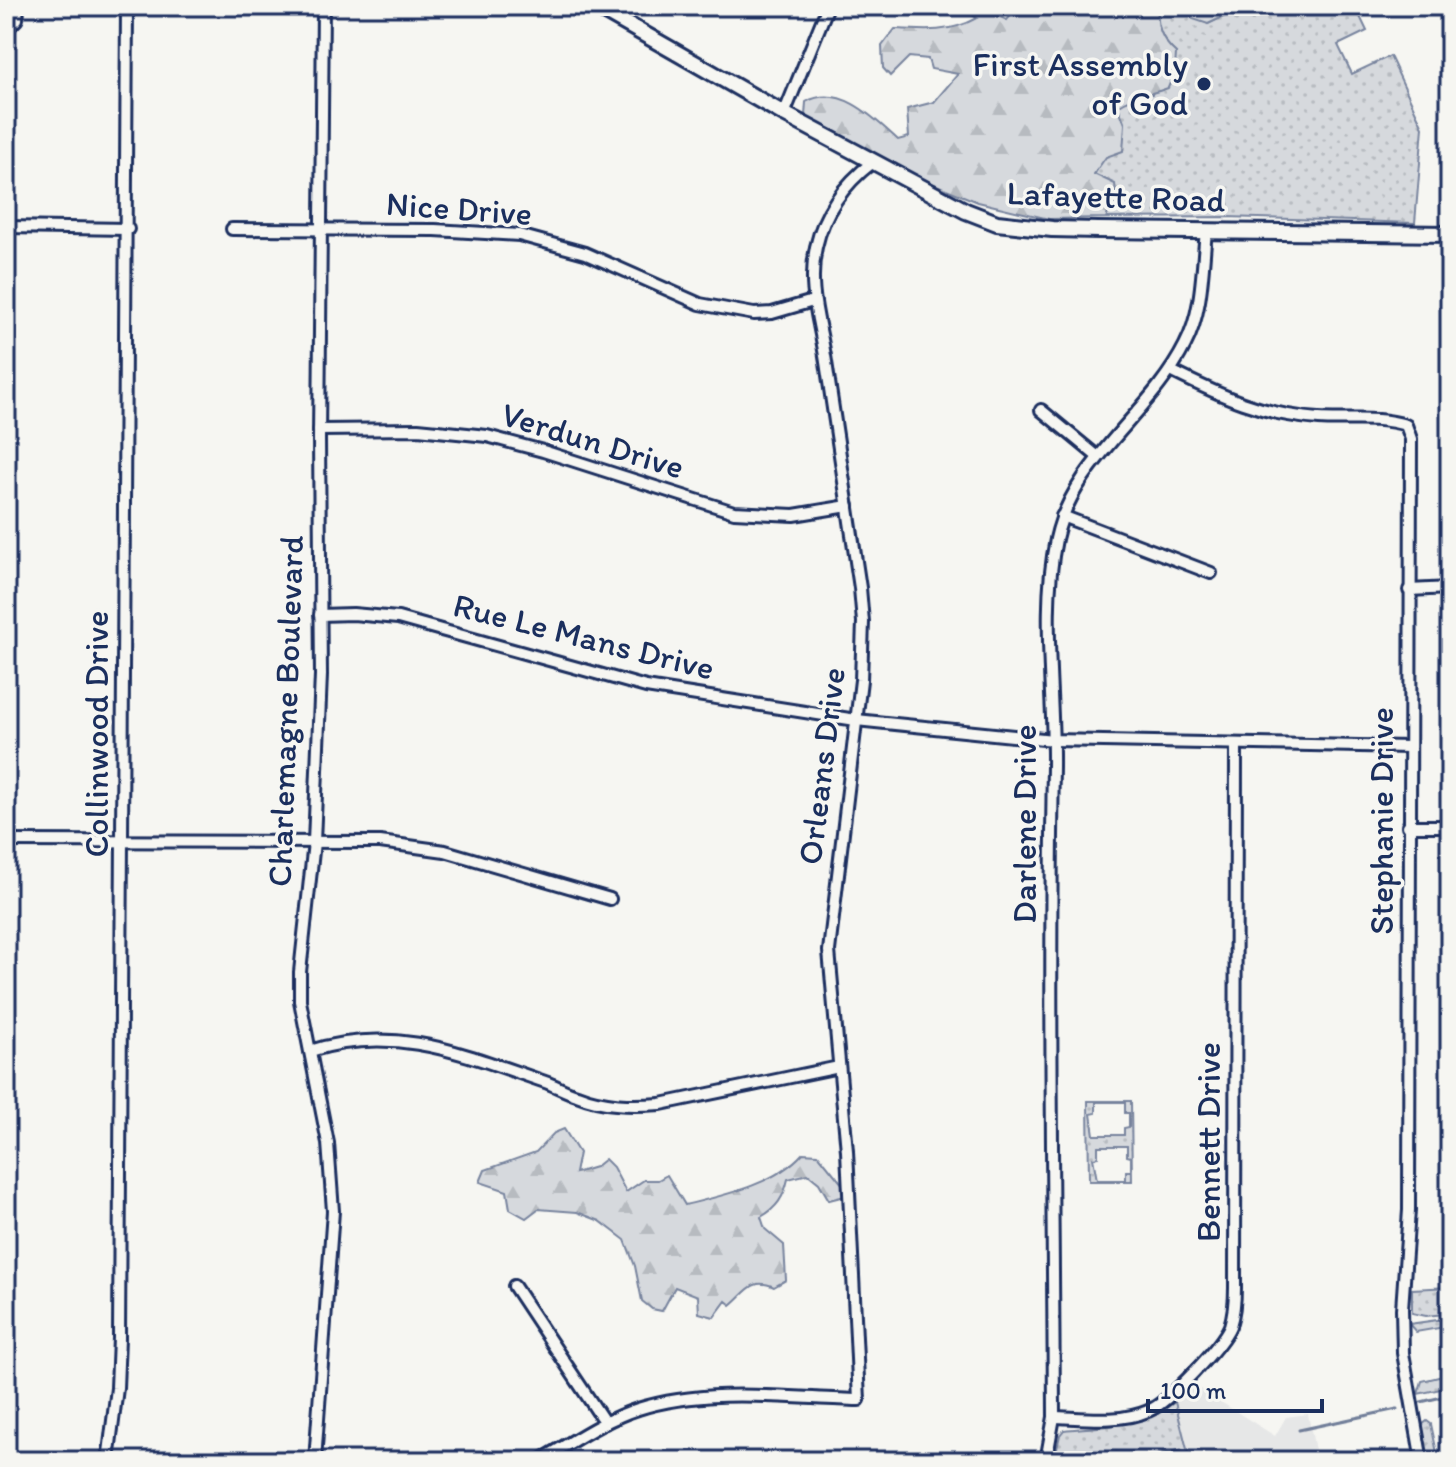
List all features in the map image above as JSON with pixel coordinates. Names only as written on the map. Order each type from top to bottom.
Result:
[{"type":"main road","name":"Lafayette Road","points":[[595,6],[784,114],[966,211],[997,223],[1052,229],[1450,234]]},
{"type":"street","points":[[6,30],[17,19],[18,6]]},
{"type":"street","name":"Collinwood Drive","points":[[108,1461],[117,1388],[119,1338],[127,6]]},
{"type":"street","name":"Charlemagne Boulevard","points":[[315,1461],[333,1203],[328,1143],[300,1001],[300,972],[314,842],[321,675],[319,430],[323,6]]},
{"type":"street","points":[[784,114],[828,6]]},
{"type":"street","name":"Orleans Drive","points":[[605,1423],[637,1409],[676,1400],[716,1396],[859,1400],[847,1151],[829,951],[861,680],[863,622],[825,355],[813,301],[812,274],[816,245],[829,211],[852,178],[873,162]]},
{"type":"street","points":[[6,227],[128,229]]},
{"type":"street","name":"Nice Drive","points":[[232,229],[435,230],[519,235],[585,253],[700,304],[754,314],[772,313],[813,301]]},
{"type":"street","name":"Darlene Drive","points":[[1046,1461],[1054,1417],[1053,740],[1049,585],[1062,516],[1075,490],[1098,457],[1171,371],[1187,342],[1198,308],[1206,231]]},
{"type":"street","name":"Stephanie Drive","points":[[1171,371],[1237,403],[1262,411],[1321,419],[1386,419],[1406,425],[1411,439],[1409,1210],[1402,1327],[1403,1353],[1422,1461]]},
{"type":"street","points":[[1041,410],[1098,457]]},
{"type":"street","name":"Verdun Drive","points":[[319,430],[418,429],[487,436],[734,512],[794,515],[848,506]]},
{"type":"street","points":[[1062,516],[1211,573]]},
{"type":"street","points":[[1409,590],[1450,588]]},
{"type":"street","name":"Rue Le Mans Drive","points":[[320,615],[398,618],[646,687],[856,720],[1053,740],[1409,747]]},
{"type":"street","name":"Bennett Drive","points":[[1054,1417],[1121,1418],[1150,1411],[1174,1392],[1225,1336],[1233,1313],[1236,744]]},
{"type":"street","points":[[1408,826],[1450,826]]},
{"type":"street","points":[[6,841],[380,842],[445,851],[610,899]]},
{"type":"street","points":[[310,1051],[324,1046],[370,1041],[435,1045],[577,1096],[635,1106],[661,1104],[839,1067]]},
{"type":"street","points":[[514,1286],[605,1423],[539,1461]]},
{"type":"shaded area","points":[[1192,1384],[1275,1436],[1286,1417],[1308,1414],[1317,1461],[1190,1461],[1175,1402]]},
{"type":"green space","points":[[957,6],[975,6],[1007,20],[1019,6],[1159,6],[1161,32],[1176,53],[1175,71],[1168,88],[1118,106],[1125,124],[1123,151],[1106,157],[1094,174],[1115,184],[1116,195],[1106,218],[1049,219],[978,202],[929,182],[823,130],[805,116],[806,102],[831,97],[844,100],[867,113],[898,140],[909,137],[907,109],[934,102],[958,74],[931,69],[928,59],[909,57],[890,76],[883,68],[882,46],[895,29],[947,29],[977,18]]},
{"type":"green space","points":[[1159,6],[1189,6],[1187,9],[1208,24],[1246,6],[1355,6],[1367,31],[1338,45],[1352,74],[1390,56],[1423,127],[1415,223],[1227,217],[1106,218],[1116,195],[1094,175],[1124,124],[1118,106],[1129,97],[1152,94],[1176,53],[1161,32]]},
{"type":"green space","points":[[1189,6],[1246,6],[1208,24],[1193,19],[1187,9]]},
{"type":"green space","points":[[1088,1101],[1131,1101],[1132,1181],[1089,1181]],"holes":[[[1096,1102],[1125,1102],[1129,1127],[1124,1128],[1124,1135],[1094,1135],[1091,1114],[1096,1113]],[[1098,1146],[1127,1146],[1131,1171],[1126,1171],[1126,1180],[1097,1180],[1093,1158],[1098,1157]]]},
{"type":"green space","points":[[564,1129],[579,1153],[575,1173],[595,1167],[605,1159],[613,1167],[626,1192],[644,1180],[658,1180],[667,1175],[685,1205],[764,1180],[792,1164],[803,1153],[818,1154],[843,1185],[845,1196],[829,1200],[819,1183],[808,1174],[788,1179],[779,1201],[761,1217],[765,1229],[784,1245],[786,1280],[774,1287],[755,1285],[731,1305],[726,1301],[714,1317],[699,1313],[698,1296],[675,1287],[662,1311],[652,1309],[642,1301],[635,1266],[625,1240],[600,1221],[577,1212],[538,1209],[526,1218],[510,1209],[507,1191],[480,1182],[485,1170],[536,1152],[554,1133]]},
{"type":"green space","points":[[1450,1287],[1450,1303],[1444,1307],[1444,1314],[1426,1316],[1412,1313],[1412,1289]]},
{"type":"green space","points":[[1445,1319],[1445,1327],[1416,1332],[1409,1324]]},
{"type":"green space","points":[[1450,1362],[1450,1387],[1418,1394],[1422,1381],[1447,1375],[1445,1364]]},
{"type":"green space","points":[[1175,1402],[1190,1461],[1054,1461],[1064,1430],[1136,1421]]},
{"type":"green space","points":[[1427,1421],[1431,1424],[1438,1458],[1433,1461],[1428,1459],[1422,1425]]},
{"type":"waterway","points":[[1421,1402],[1450,1395]]},
{"type":"waterway","points":[[1299,1430],[1397,1409]]},
{"type":"waterway","points":[[1135,1461],[1181,1450]]},
{"type":"place","name":"First Assembly of God","points":[[1204,84]]}]
